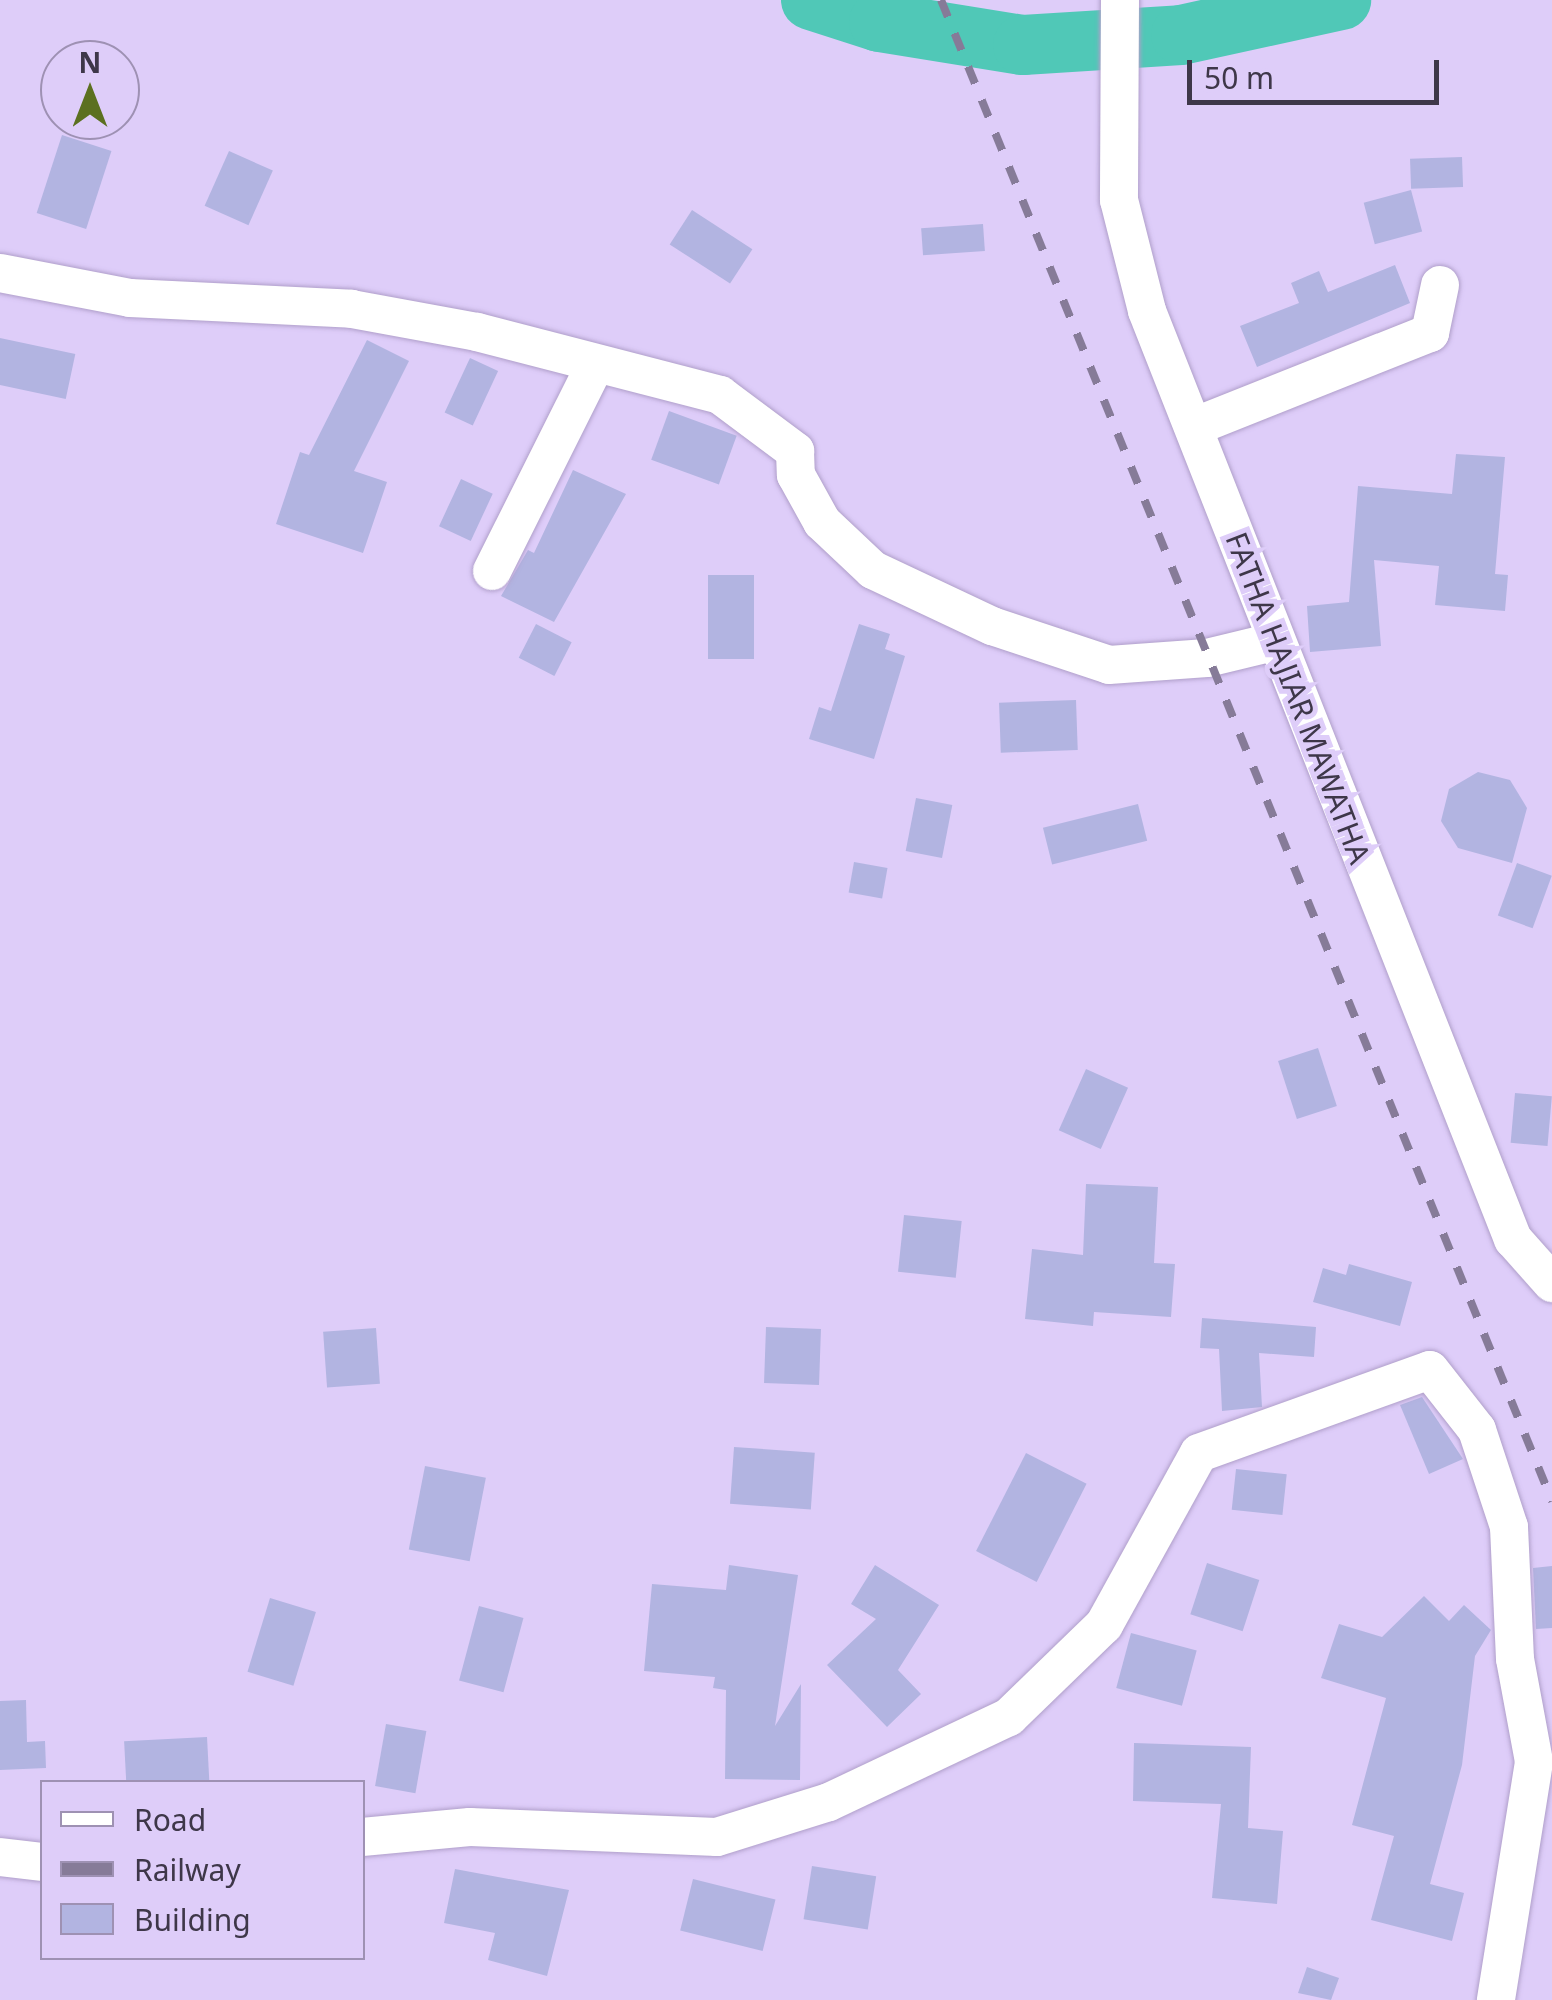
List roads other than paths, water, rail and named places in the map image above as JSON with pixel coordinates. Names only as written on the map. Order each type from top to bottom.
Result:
[{"type":"street","name":"FATHA HAJIAR MAWATHA","points":[[1120,0],[1120,200],[1147,312],[1196,426],[1273,642],[1513,1239],[1552,1283]]},
{"type":"street","points":[[0,273],[130,298],[352,309],[477,332],[594,366],[720,395],[794,451],[796,475],[822,522],[873,570],[992,626],[1109,665],[1208,658],[1273,642]]},
{"type":"street","points":[[1196,426],[1430,333],[1440,285]]},
{"type":"street","points":[[492,571],[594,366]]},
{"type":"street","points":[[365,1838],[470,1828],[717,1837],[828,1802],[1009,1717],[1104,1625],[1199,1453],[1430,1370],[1477,1430],[1509,1527],[1515,1659],[1534,1762],[1496,2000]]},
{"type":"street","points":[[0,1858],[40,1862]]},
{"type":"waterway","points":[[811,0],[879,22],[1023,45],[1181,35],[1341,0]]},
{"type":"railway","points":[[941,0],[1552,1501]]}]
